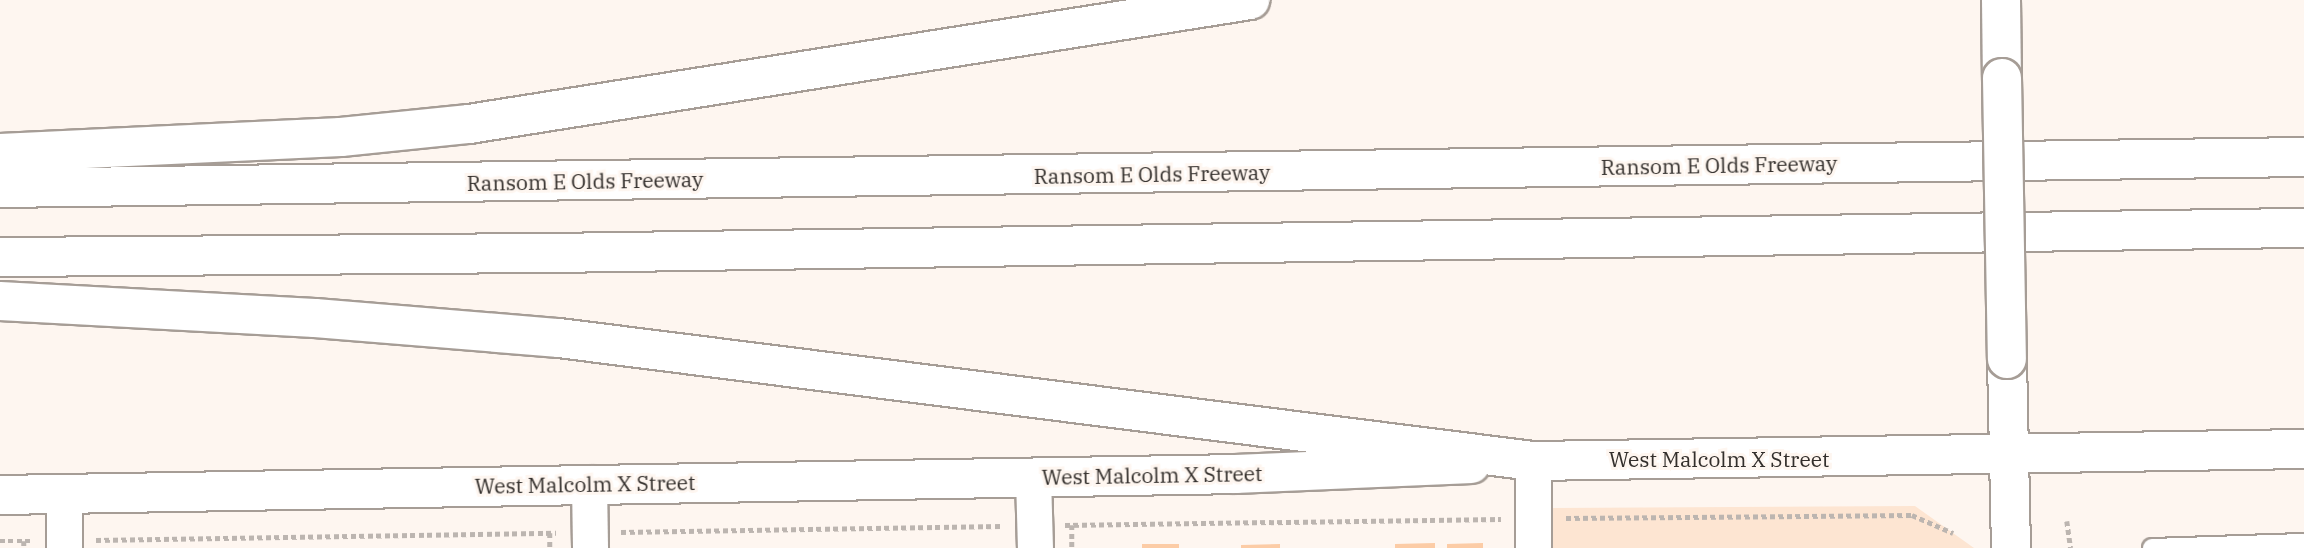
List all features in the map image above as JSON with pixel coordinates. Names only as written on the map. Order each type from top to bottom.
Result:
[{"type":"main road","points":[[0,153],[341,137],[469,124],[1250,0]]},
{"type":"main road","points":[[2001,0],[2011,548]]},
{"type":"main road","points":[[2099,159],[2304,143]]},
{"type":"main road","name":"Ransom E Olds Freeway","points":[[0,188],[2304,157]]},
{"type":"main road","points":[[0,257],[550,254],[2304,228]]},
{"type":"main road","points":[[0,301],[315,318],[559,338],[1533,461]]},
{"type":"main road","name":"West Malcolm X Street","points":[[0,495],[1236,474],[1533,461],[2009,456],[2304,449]]},
{"type":"street","points":[[1533,461],[1533,533]]},
{"type":"street","points":[[1033,477],[1034,537]]},
{"type":"street","points":[[589,483],[590,540]]},
{"type":"street","points":[[64,494],[64,544]]},
{"type":"lane","points":[[2151,548],[2286,546],[2304,543]]},
{"type":"path","points":[[0,541],[64,544],[550,533],[590,540],[1034,537],[1072,525],[1533,533],[1912,515],[1953,533]]},
{"type":"path","points":[[2067,521],[2071,548]]},
{"type":"path","points":[[1072,525],[1072,548]]},
{"type":"path","points":[[550,533],[550,548]]},
{"type":"path","points":[[23,541],[24,548]]},
{"type":"shaded area","points":[[1915,506],[1974,548],[1553,548],[1552,508]]},
{"type":"building","points":[[1435,543],[1435,548],[1395,548],[1395,544]]},
{"type":"building","points":[[1483,543],[1483,548],[1447,548],[1447,544]]},
{"type":"building","points":[[1142,544],[1179,544],[1179,548],[1142,548]]},
{"type":"building","points":[[1280,544],[1280,548],[1241,548],[1241,545]]}]
